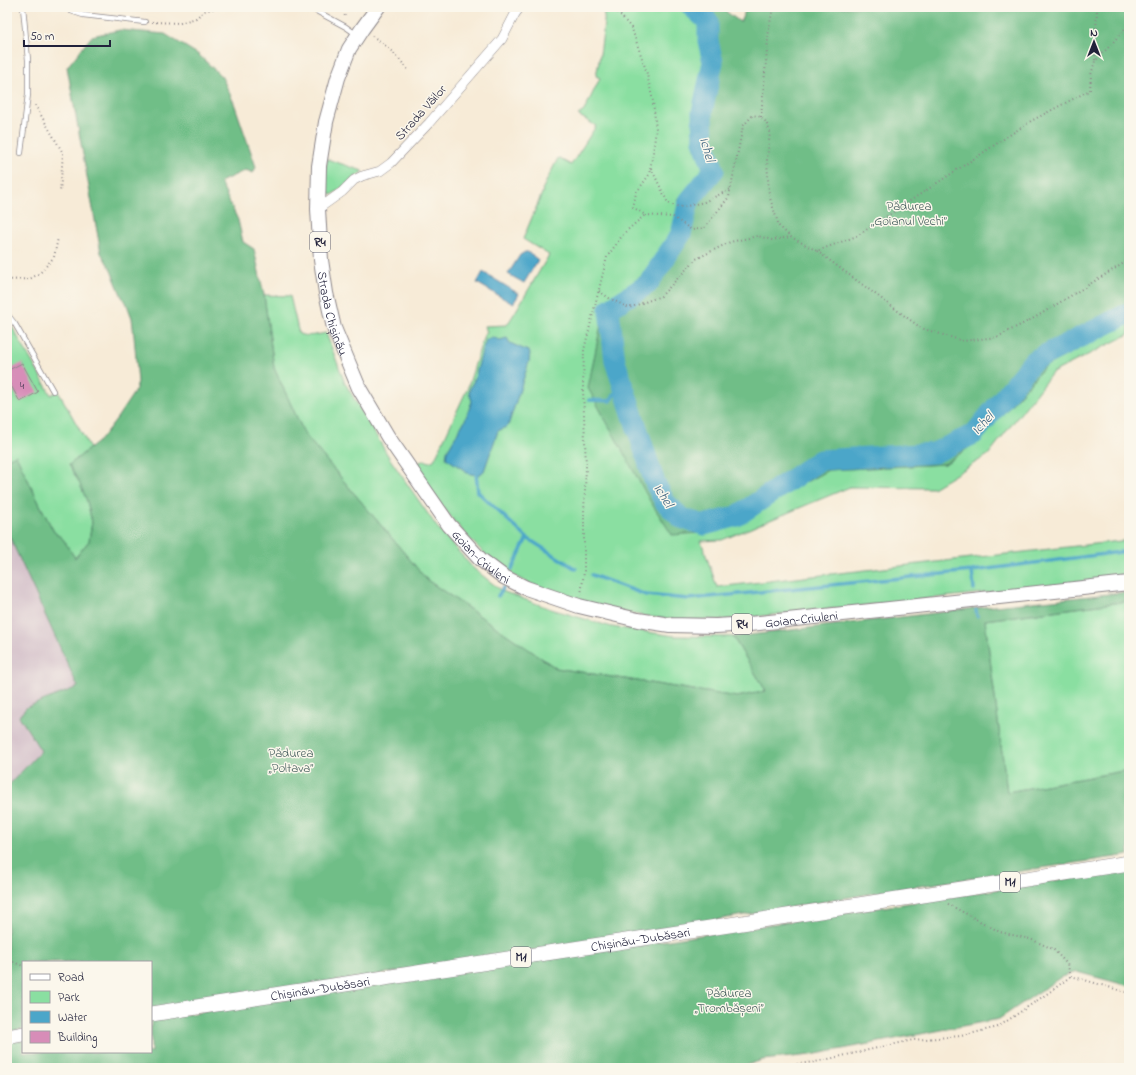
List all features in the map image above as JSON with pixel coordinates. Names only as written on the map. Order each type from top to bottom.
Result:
[{"type":"highway","name":"Chișinău-Dubăsari","points":[[152,1014],[1129,863]]},
{"type":"highway","points":[[7,1036],[22,1034]]},
{"type":"main road","name":"Strada Chișinău","points":[[378,7],[349,49],[342,65],[326,122],[319,166],[318,209],[321,260],[326,294],[334,328],[359,388],[388,437],[411,470]]},
{"type":"main road","name":"Goian-Criuleni","points":[[411,470],[449,525],[480,559],[504,577],[526,588],[579,606],[638,620],[670,625],[716,626],[750,624],[1129,583]]},
{"type":"street","name":"Strada Văilor","points":[[318,209],[342,192],[354,180],[362,176],[380,172],[391,163],[429,123],[502,39],[520,7]]},
{"type":"lane","points":[[21,152],[28,94],[28,60],[23,7]]},
{"type":"lane","points":[[66,7],[71,11],[82,15],[145,22]]},
{"type":"lane","points":[[309,7],[346,27],[360,32]]},
{"type":"lane","points":[[7,314],[53,391]]},
{"type":"path","points":[[145,22],[180,23],[196,18],[204,11],[212,9],[254,7]]},
{"type":"path","points":[[612,7],[632,29],[646,70],[653,101],[656,129],[654,153],[649,175],[636,193],[633,207],[645,215],[673,217],[692,230],[704,228],[729,197],[743,126],[753,115],[761,116],[766,122],[770,132],[768,160],[769,195],[779,226],[791,237],[817,251],[922,328],[963,341],[997,337],[1036,317],[1129,260]]},
{"type":"path","points":[[761,116],[769,29],[773,7]]},
{"type":"path","points":[[817,251],[857,236],[1031,121],[1090,90],[1091,75],[1095,61],[1097,7]]},
{"type":"path","points":[[1095,61],[1107,50],[1129,24]]},
{"type":"path","points":[[360,32],[378,40],[403,63],[408,70]]},
{"type":"path","points":[[28,94],[63,153],[60,193]]},
{"type":"path","points":[[650,167],[668,203],[675,206],[683,207],[704,202],[731,190]]},
{"type":"path","points":[[579,606],[584,572],[586,467],[583,389],[584,350],[607,257],[624,233],[645,215]]},
{"type":"path","points":[[599,291],[628,308],[661,296],[696,259],[730,242],[758,236],[772,240],[791,237]]},
{"type":"path","points":[[7,280],[30,279],[40,273],[54,257],[58,238]]},
{"type":"path","points":[[930,894],[1000,932],[1030,939],[1053,948],[1067,964],[1071,976]]},
{"type":"path","points":[[7,957],[11,961],[22,966]]},
{"type":"path","points":[[1071,976],[1129,993]]},
{"type":"path","points":[[761,1068],[815,1062],[913,1040],[962,1036],[998,1027],[1071,976]]},
{"type":"shaded area","points":[[7,531],[78,687],[27,707],[41,751],[7,787]]},
{"type":"green space","points":[[605,7],[682,7],[701,22],[705,35],[708,70],[696,113],[695,148],[707,171],[679,198],[674,231],[644,274],[605,304],[714,532],[828,470],[945,464],[982,438],[1044,367],[1129,323],[1129,334],[1052,373],[988,455],[933,488],[850,487],[722,540],[701,541],[717,587],[1129,540],[1129,578],[723,620],[670,619],[650,617],[608,608],[577,600],[530,583],[505,570],[491,559],[478,548],[454,522],[413,465],[425,460],[429,462],[434,460],[468,387],[484,335],[487,333],[485,326],[507,325],[549,255],[523,239],[543,191],[542,190],[558,158],[571,165],[596,126],[578,115],[584,111],[600,78],[596,76],[601,49]]},
{"type":"green space","name":"Pădurea „Goianul Vechi”","points":[[682,7],[720,7],[740,22],[747,7],[1129,7],[1129,323],[1044,367],[982,438],[945,464],[828,470],[714,532],[672,535],[650,501],[588,388],[605,304],[644,274],[674,231],[679,198],[707,171],[695,148],[696,113],[708,70],[705,35],[701,22]]},
{"type":"green space","name":"Pădurea „Poltava”","points":[[120,30],[165,34],[199,55],[222,77],[234,103],[256,167],[253,173],[246,170],[220,182],[238,220],[243,242],[254,249],[264,295],[274,368],[305,435],[427,580],[556,668],[737,697],[766,691],[733,637],[985,607],[1129,592],[1129,601],[985,620],[1007,792],[1129,770],[1129,855],[886,891],[598,940],[152,1010],[152,961],[22,961],[22,1029],[7,1032],[7,787],[41,751],[19,716],[27,707],[78,687],[7,531],[7,459],[16,455],[54,532],[63,539],[75,558],[89,541],[92,522],[87,501],[79,482],[69,465],[100,440],[135,391],[138,382],[132,318],[110,268],[101,253],[67,67],[92,36]]},
{"type":"green space","points":[[327,159],[363,171],[332,195],[326,190],[324,185]]},
{"type":"green space","points":[[264,295],[290,296],[299,334],[309,336],[326,333],[345,383],[390,459],[437,527],[473,568],[502,591],[551,609],[612,627],[675,636],[733,637],[766,691],[737,697],[556,668],[427,580],[305,435],[274,368]]},
{"type":"green space","points":[[7,321],[11,325],[51,395],[58,391],[90,448],[69,465],[79,482],[87,501],[92,522],[89,541],[75,558],[63,539],[54,532],[16,455],[7,459]]},
{"type":"green space","points":[[1129,601],[1129,770],[1007,792],[985,620]]},
{"type":"green space","name":"Pădurea „Trombășeni”","points":[[1129,869],[1129,986],[1077,972],[1061,977],[999,1019],[811,1055],[762,1060],[739,1068],[7,1068],[7,1042],[22,1040],[22,1053],[152,1053],[152,1020]]},
{"type":"water","points":[[528,252],[538,260],[524,283],[508,274],[520,255]]},
{"type":"water","points":[[483,272],[519,294],[513,304],[477,283]]},
{"type":"water","points":[[492,337],[500,340],[507,338],[510,343],[530,352],[529,362],[508,426],[498,431],[484,471],[479,475],[470,474],[446,458],[447,451],[465,420],[472,401],[469,393],[470,388],[475,378],[482,351],[486,340]]},
{"type":"building","points":[[22,363],[38,392],[20,402],[7,378],[7,371]]},
{"type":"waterway","name":"Ichel","points":[[692,7],[708,21],[708,41],[713,62],[702,112],[703,141],[714,170],[689,201],[681,234],[648,284],[609,309],[615,361],[655,483],[665,502],[681,518],[704,525],[737,516],[820,460],[934,453],[974,434],[1033,361],[1129,313]]},
{"type":"waterway","points":[[589,400],[610,401],[614,395],[624,387]]},
{"type":"waterway","points":[[476,474],[478,492],[527,538],[576,569]]},
{"type":"waterway","points":[[512,569],[527,538]]},
{"type":"waterway","points":[[592,575],[646,595],[689,599],[972,571],[1129,551]]},
{"type":"waterway","points":[[972,571],[974,589]]},
{"type":"waterway","points":[[498,596],[503,588]]},
{"type":"waterway","points":[[976,610],[977,616]]}]
